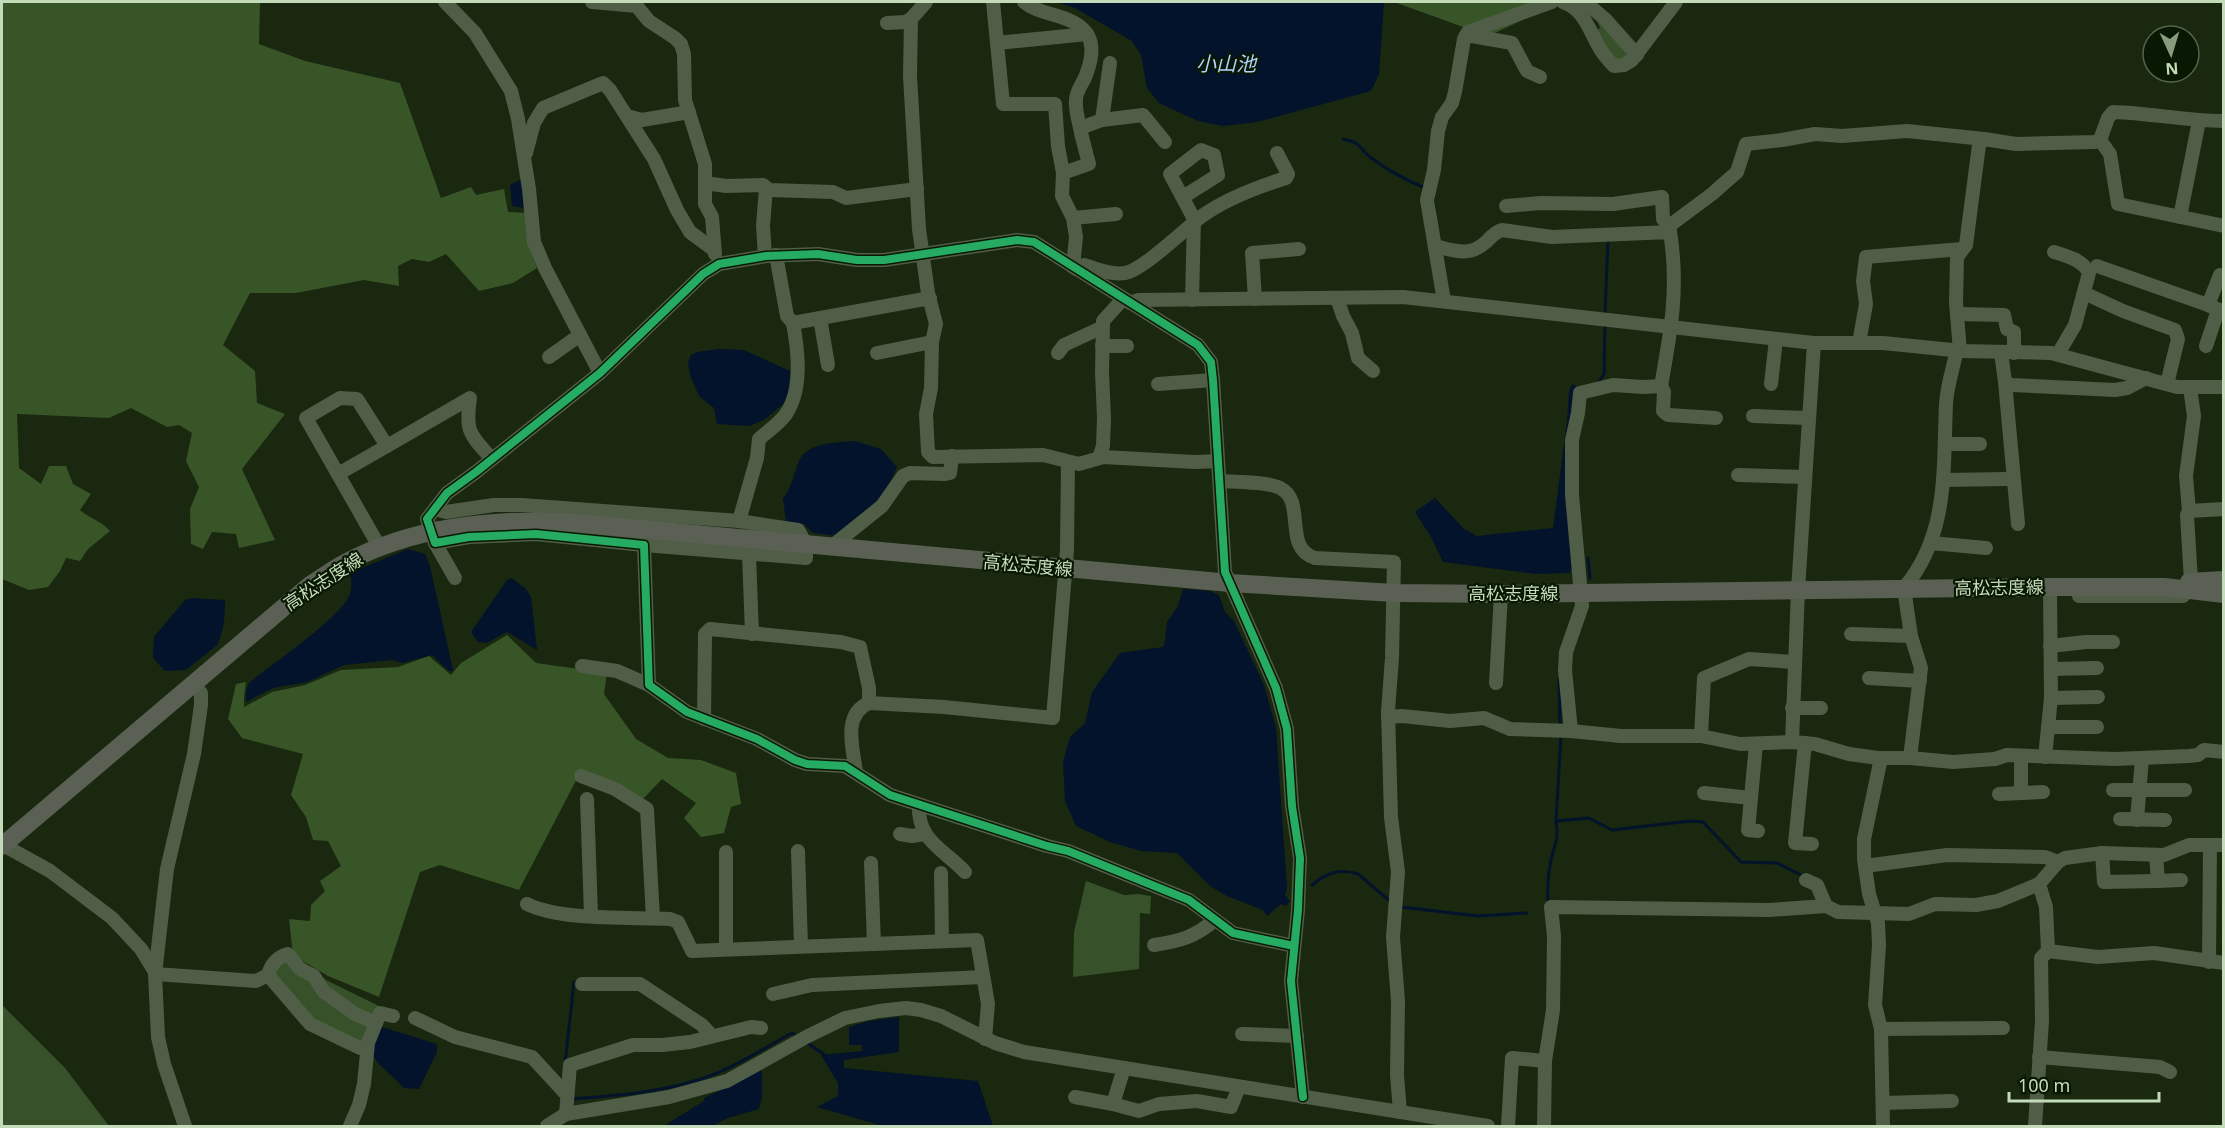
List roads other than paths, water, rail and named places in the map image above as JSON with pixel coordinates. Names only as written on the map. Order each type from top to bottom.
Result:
[{"type":"main road","name":"高松志度線","points":[[2,845],[310,585],[345,563],[380,548],[433,538],[495,522],[553,522],[1230,583],[1394,593],[1501,594],[1904,588],[2050,591],[2164,587],[2223,580]]},
{"type":"main road","name":"高松志度線","points":[[2164,587],[2223,594]]},
{"type":"street","points":[[445,2],[475,33],[511,91],[525,160],[534,242],[545,268],[600,373]]},
{"type":"street","points":[[592,2],[636,4],[649,21],[681,44],[684,54],[685,100],[705,164],[705,204],[712,217],[713,249],[719,264]]},
{"type":"street","points":[[887,23],[906,22],[926,2]]},
{"type":"street","points":[[993,2],[1003,104],[1055,104],[1058,146],[1063,173],[1062,196],[1073,218],[1076,237],[1075,268]]},
{"type":"street","points":[[1024,2],[1030,7],[1066,18],[1080,26],[1092,43],[1086,75],[1077,91],[1076,100],[1089,164],[1063,173]]},
{"type":"street","points":[[1443,301],[1427,200],[1434,170],[1438,131],[1442,117],[1452,103],[1466,35],[1468,32],[1552,2]]},
{"type":"street","points":[[1563,2],[1569,3],[1584,19],[1598,46],[1614,66],[1624,65],[1637,55],[1676,2]]},
{"type":"street","points":[[1585,2],[1597,8],[1637,55]]},
{"type":"street","points":[[911,19],[910,76],[922,255],[936,324],[932,342],[931,388],[926,414],[928,452],[933,457],[1043,455],[1079,464],[1100,458],[1218,461]]},
{"type":"street","points":[[997,43],[1087,34]]},
{"type":"street","points":[[1466,35],[1512,43],[1527,71],[1540,77]]},
{"type":"street","points":[[1102,120],[1110,63]]},
{"type":"street","points":[[525,160],[534,123],[543,108],[603,83],[610,90],[654,159],[677,210],[690,232],[713,249]]},
{"type":"street","points":[[627,116],[642,120],[688,112]]},
{"type":"street","points":[[2100,140],[2108,118],[2113,112],[2146,113],[2199,121],[2223,121]]},
{"type":"street","points":[[1081,132],[1083,128],[1102,120],[1143,115],[1165,142]]},
{"type":"street","points":[[2180,217],[2199,121]]},
{"type":"street","points":[[1435,246],[1464,253],[1474,251],[1497,231],[1502,230],[1552,237],[1669,229],[1730,180],[1737,172],[1746,144],[1815,134],[1842,136],[1907,131],[2016,144],[2100,140]]},
{"type":"street","points":[[1910,758],[1921,668],[1911,636],[1904,588],[1927,555],[1943,480],[1946,403],[1958,350],[1957,257],[1966,245],[1979,145],[1984,139]]},
{"type":"street","points":[[2100,140],[2110,154],[2118,204],[2198,221],[2204,220],[2223,226]]},
{"type":"street","points":[[1075,268],[1084,265],[1126,273],[1139,267],[1202,217],[1235,197],[1286,178],[1288,174],[1277,153]]},
{"type":"street","points":[[705,183],[726,186],[762,185],[769,190],[833,192],[846,198],[917,189]]},
{"type":"street","points":[[739,521],[757,458],[759,439],[785,415],[794,399],[796,342],[793,323],[787,316],[770,256],[764,226],[766,188]]},
{"type":"street","points":[[1183,197],[1194,219],[1192,300]]},
{"type":"street","points":[[1506,206],[1541,203],[1612,204],[1662,197],[1663,219],[1669,229],[1675,271],[1672,327],[1661,386],[1664,392],[1663,411],[1668,415],[1716,418]]},
{"type":"street","points":[[1073,218],[1116,214]]},
{"type":"street","points":[[455,578],[433,538],[428,519],[447,493],[600,373],[704,274],[719,264],[770,256],[818,254],[866,260],[922,255],[1017,240],[1034,242],[1198,345],[1210,362],[1225,572],[1276,688],[1285,719],[1299,858],[1298,910],[1291,981],[1303,1097]]},
{"type":"street","points":[[1255,299],[1252,253],[1281,245],[1299,249]]},
{"type":"street","points":[[1858,343],[1866,304],[1863,281],[1866,257],[1962,249]]},
{"type":"street","points":[[2054,252],[2070,257],[2086,267],[2089,273],[2075,325],[2058,354]]},
{"type":"street","points":[[2097,266],[2216,309]]},
{"type":"street","points":[[2206,346],[2216,309],[2220,275]]},
{"type":"street","points":[[2084,293],[2123,311],[2175,330],[2178,339],[2167,384]]},
{"type":"street","points":[[1100,458],[1104,418],[1103,321],[1126,301],[1139,300],[1403,297],[1814,343],[1883,343],[1958,350],[2058,354],[2167,384],[2190,388],[2223,387]]},
{"type":"street","points":[[793,323],[930,298]]},
{"type":"street","points":[[1337,298],[1352,333],[1358,358],[1373,371]]},
{"type":"street","points":[[1957,314],[2004,315],[2007,329],[2014,332],[2008,353],[2005,382],[2018,524]]},
{"type":"street","points":[[820,318],[828,365]]},
{"type":"street","points":[[1058,353],[1064,345],[1103,327]]},
{"type":"street","points":[[549,357],[580,335]]},
{"type":"street","points":[[1771,384],[1776,339]]},
{"type":"street","points":[[877,353],[932,342]]},
{"type":"street","points":[[1812,844],[1795,843],[1799,743],[1792,708],[1814,343]]},
{"type":"street","points":[[1102,346],[1126,346]]},
{"type":"street","points":[[2005,382],[2115,390],[2127,388],[2146,378]]},
{"type":"street","points":[[1158,384],[1213,380]]},
{"type":"street","points":[[1565,732],[1566,661],[1569,640],[1582,606],[1572,495],[1572,440],[1580,393],[1613,385],[1661,386]]},
{"type":"street","points":[[2190,388],[2194,416],[2186,476],[2191,582]]},
{"type":"street","points":[[380,548],[306,418],[340,398],[357,399],[387,446]]},
{"type":"street","points":[[338,474],[470,398],[467,418],[470,433],[492,459]]},
{"type":"street","points":[[1753,416],[1808,417]]},
{"type":"street","points":[[1946,444],[1980,444]]},
{"type":"street","points":[[831,547],[882,506],[903,476],[910,473],[945,474],[950,472],[952,456]]},
{"type":"street","points":[[856,772],[852,720],[859,708],[869,703],[1053,718],[1065,568],[1068,462]]},
{"type":"street","points":[[1738,475],[1805,477]]},
{"type":"street","points":[[1943,480],[2007,479]]},
{"type":"street","points":[[1220,481],[1278,486],[1286,492],[1291,498],[1302,552],[1315,558],[1394,562],[1388,717],[1391,817],[1398,872],[1393,937],[1398,1001],[1398,1112],[1394,1126]]},
{"type":"street","points":[[433,538],[536,534],[749,555],[806,558],[806,544],[798,530],[739,521],[522,505],[494,505],[446,512],[435,509]]},
{"type":"street","points":[[2189,511],[2223,509]]},
{"type":"street","points":[[1931,543],[1986,548]]},
{"type":"street","points":[[644,545],[649,685]]},
{"type":"street","points":[[749,555],[752,634]]},
{"type":"street","points":[[2045,757],[2052,669],[2050,591],[2185,596],[2223,600]]},
{"type":"street","points":[[1497,683],[1501,594]]},
{"type":"street","points":[[704,719],[705,634],[710,629],[841,642],[860,647],[869,688],[869,703]]},
{"type":"street","points":[[1851,634],[1911,636]]},
{"type":"street","points":[[2050,646],[2113,642]]},
{"type":"street","points":[[1701,736],[1704,678],[1749,659],[1794,662]]},
{"type":"street","points":[[582,666],[618,671],[649,685],[687,712],[757,739],[795,760],[807,764],[845,766],[890,795],[1068,851],[1189,900],[1233,933],[1294,946]]},
{"type":"street","points":[[2052,669],[2097,668]]},
{"type":"street","points":[[1869,678],[1920,681]]},
{"type":"street","points":[[185,1126],[159,1044],[156,1023],[155,973],[167,869],[198,732],[201,693],[192,683]]},
{"type":"street","points":[[2051,698],[2098,697]]},
{"type":"street","points":[[1792,708],[1821,708]]},
{"type":"street","points":[[1388,717],[1402,716],[1450,721],[1484,718],[1510,729],[1621,736],[1701,736],[1729,744],[1799,743],[1849,754],[1881,758],[1953,762],[1995,759],[2007,755],[2142,758],[2198,755],[2204,750],[2223,752]]},
{"type":"street","points":[[2048,727],[2097,727]]},
{"type":"street","points":[[1756,744],[1748,830],[1758,831]]},
{"type":"street","points":[[2021,756],[2021,793]]},
{"type":"street","points":[[1881,758],[1864,839],[1865,866],[1880,945],[1875,1005],[1881,1029],[1883,1126]]},
{"type":"street","points":[[2137,820],[2142,758]]},
{"type":"street","points":[[581,776],[615,789],[646,809],[653,918]]},
{"type":"street","points":[[2113,790],[2185,790]]},
{"type":"street","points":[[1999,794],[2043,792]]},
{"type":"street","points":[[1704,793],[1751,798]]},
{"type":"street","points":[[587,799],[591,915]]},
{"type":"street","points":[[920,805],[918,818],[925,834],[966,872]]},
{"type":"street","points":[[2120,819],[2165,820]]},
{"type":"street","points":[[900,834],[912,836],[925,834]]},
{"type":"street","points":[[2,845],[50,871],[112,918],[141,949],[155,973]]},
{"type":"street","points":[[1544,1126],[1545,1061],[1552,1010],[1554,936],[1551,908],[1769,910],[1827,906],[1838,912],[1874,910],[1909,914],[1935,904],[1990,903],[2039,884],[2058,862],[2065,858],[2102,853],[2164,855],[2189,845],[2217,845],[2217,905],[2209,962]]},
{"type":"street","points":[[798,851],[801,946]]},
{"type":"street","points":[[726,852],[726,950]]},
{"type":"street","points":[[2102,853],[2104,882],[2181,880]]},
{"type":"street","points":[[1865,866],[1947,855],[2045,857],[2058,862]]},
{"type":"street","points":[[2156,855],[2158,881]]},
{"type":"street","points":[[871,863],[874,944]]},
{"type":"street","points":[[941,873],[942,941]]},
{"type":"street","points":[[1806,880],[1817,885],[1827,906]]},
{"type":"street","points":[[2035,1126],[2042,1021],[2041,958],[2048,951],[2046,907],[2039,884]]},
{"type":"street","points":[[527,904],[537,909],[560,914],[670,919],[678,922],[692,951],[977,940],[988,1004],[986,1039]]},
{"type":"street","points":[[1154,945],[1183,940],[1199,933],[1215,920]]},
{"type":"street","points":[[2048,951],[2098,957],[2154,953],[2223,963]]},
{"type":"street","points":[[155,973],[256,981],[268,975],[275,960],[288,954],[300,969],[314,976],[323,991],[356,1014],[376,1023]]},
{"type":"street","points":[[268,975],[310,1024],[360,1048],[368,1047]]},
{"type":"street","points":[[773,994],[812,985],[984,977]]},
{"type":"street","points":[[582,984],[640,984],[702,1025],[711,1035]]},
{"type":"street","points":[[547,1126],[566,1114],[669,1097],[707,1088],[727,1081],[845,1018],[897,1009],[921,1010],[941,1016],[986,1039],[1024,1052],[1462,1124],[1488,1126]]},
{"type":"street","points":[[350,1126],[359,1105],[368,1047],[376,1023],[380,1013],[393,1016]]},
{"type":"street","points":[[415,1018],[455,1037],[532,1057],[567,1095]]},
{"type":"street","points":[[566,1114],[570,1065],[633,1045],[690,1042],[751,1027],[761,1028]]},
{"type":"street","points":[[1881,1029],[2002,1028]]},
{"type":"street","points":[[1242,1034],[1297,1036]]},
{"type":"street","points":[[2039,1057],[2160,1067],[2170,1072]]},
{"type":"street","points":[[1508,1126],[1512,1058],[1545,1061]]},
{"type":"street","points":[[1113,1104],[1124,1068]]},
{"type":"street","points":[[1075,1097],[1139,1111],[1159,1104],[1197,1101],[1231,1107],[1239,1087]]},
{"type":"street","points":[[1883,1103],[1952,1101]]},
{"type":"water","name":"小山池","points":[[1056,2],[1384,2],[1379,74],[1371,91],[1257,122],[1223,126],[1198,121],[1159,103],[1147,88],[1141,55],[1132,41],[1075,8]]},
{"type":"water","points":[[523,178],[524,208],[512,206],[510,185]]},
{"type":"water","points":[[719,349],[744,350],[790,371],[789,394],[783,404],[764,420],[749,426],[717,424],[714,408],[699,396],[690,375],[688,362],[691,355],[697,352]]},
{"type":"water","points":[[1572,384],[1579,388],[1575,563],[1570,573],[1536,574],[1443,562],[1415,512],[1435,498],[1464,529],[1477,536],[1553,528],[1569,392]]},
{"type":"water","points":[[855,441],[881,449],[897,467],[879,498],[837,536],[813,533],[804,524],[786,522],[783,499],[798,464],[807,451],[830,443]]},
{"type":"water","points":[[408,549],[425,554],[430,566],[453,670],[450,672],[432,655],[402,663],[392,660],[344,665],[307,682],[273,688],[246,702],[249,683],[319,629],[343,606],[351,590],[350,573]]},
{"type":"water","points":[[512,578],[526,589],[531,597],[537,650],[507,632],[487,643],[478,642],[471,632],[507,580]]},
{"type":"water","points":[[1183,589],[1210,591],[1219,595],[1225,612],[1234,621],[1264,685],[1276,728],[1287,889],[1285,895],[1290,901],[1286,906],[1281,904],[1267,916],[1263,910],[1227,896],[1210,886],[1177,853],[1141,851],[1110,842],[1076,826],[1065,801],[1063,762],[1070,737],[1085,723],[1092,692],[1120,653],[1163,647],[1167,622],[1178,606]]},
{"type":"water","points":[[192,598],[225,600],[224,623],[217,645],[186,670],[165,671],[153,658],[154,637],[185,600]]},
{"type":"water","points":[[899,1017],[899,1052],[844,1060],[844,1068],[978,1081],[993,1126],[883,1126],[817,1107],[838,1096],[838,1083],[821,1055],[862,1051],[862,1045],[849,1045],[849,1027],[869,1021]]},
{"type":"water","points":[[382,1027],[437,1044],[437,1052],[419,1089],[404,1088],[372,1054],[377,1033]]},
{"type":"water","points":[[762,1070],[762,1098],[759,1109],[728,1118],[712,1126],[666,1126],[704,1101],[704,1098]]},
{"type":"waterway","points":[[1343,139],[1357,144],[1370,157],[1390,170],[1425,188]]},
{"type":"waterway","points":[[1433,198],[1435,211]]},
{"type":"waterway","points":[[1605,314],[1608,240]]},
{"type":"waterway","points":[[1599,382],[1604,374],[1605,325]]},
{"type":"waterway","points":[[1588,558],[1590,578]]},
{"type":"waterway","points":[[1559,679],[1560,726]]},
{"type":"waterway","points":[[1561,735],[1556,821],[1589,818],[1612,830],[1690,821],[1703,822],[1741,862],[1777,863],[1805,877]]},
{"type":"waterway","points":[[1548,903],[1549,871],[1557,837],[1556,821]]},
{"type":"waterway","points":[[1312,885],[1333,873],[1351,872],[1358,874],[1391,902]]},
{"type":"waterway","points":[[1401,907],[1478,916],[1527,913]]},
{"type":"waterway","points":[[565,1064],[574,982]]},
{"type":"waterway","points":[[570,1099],[634,1093],[698,1080],[722,1071],[792,1033],[798,1037]]},
{"type":"waterway","points":[[806,1042],[825,1055]]}]
